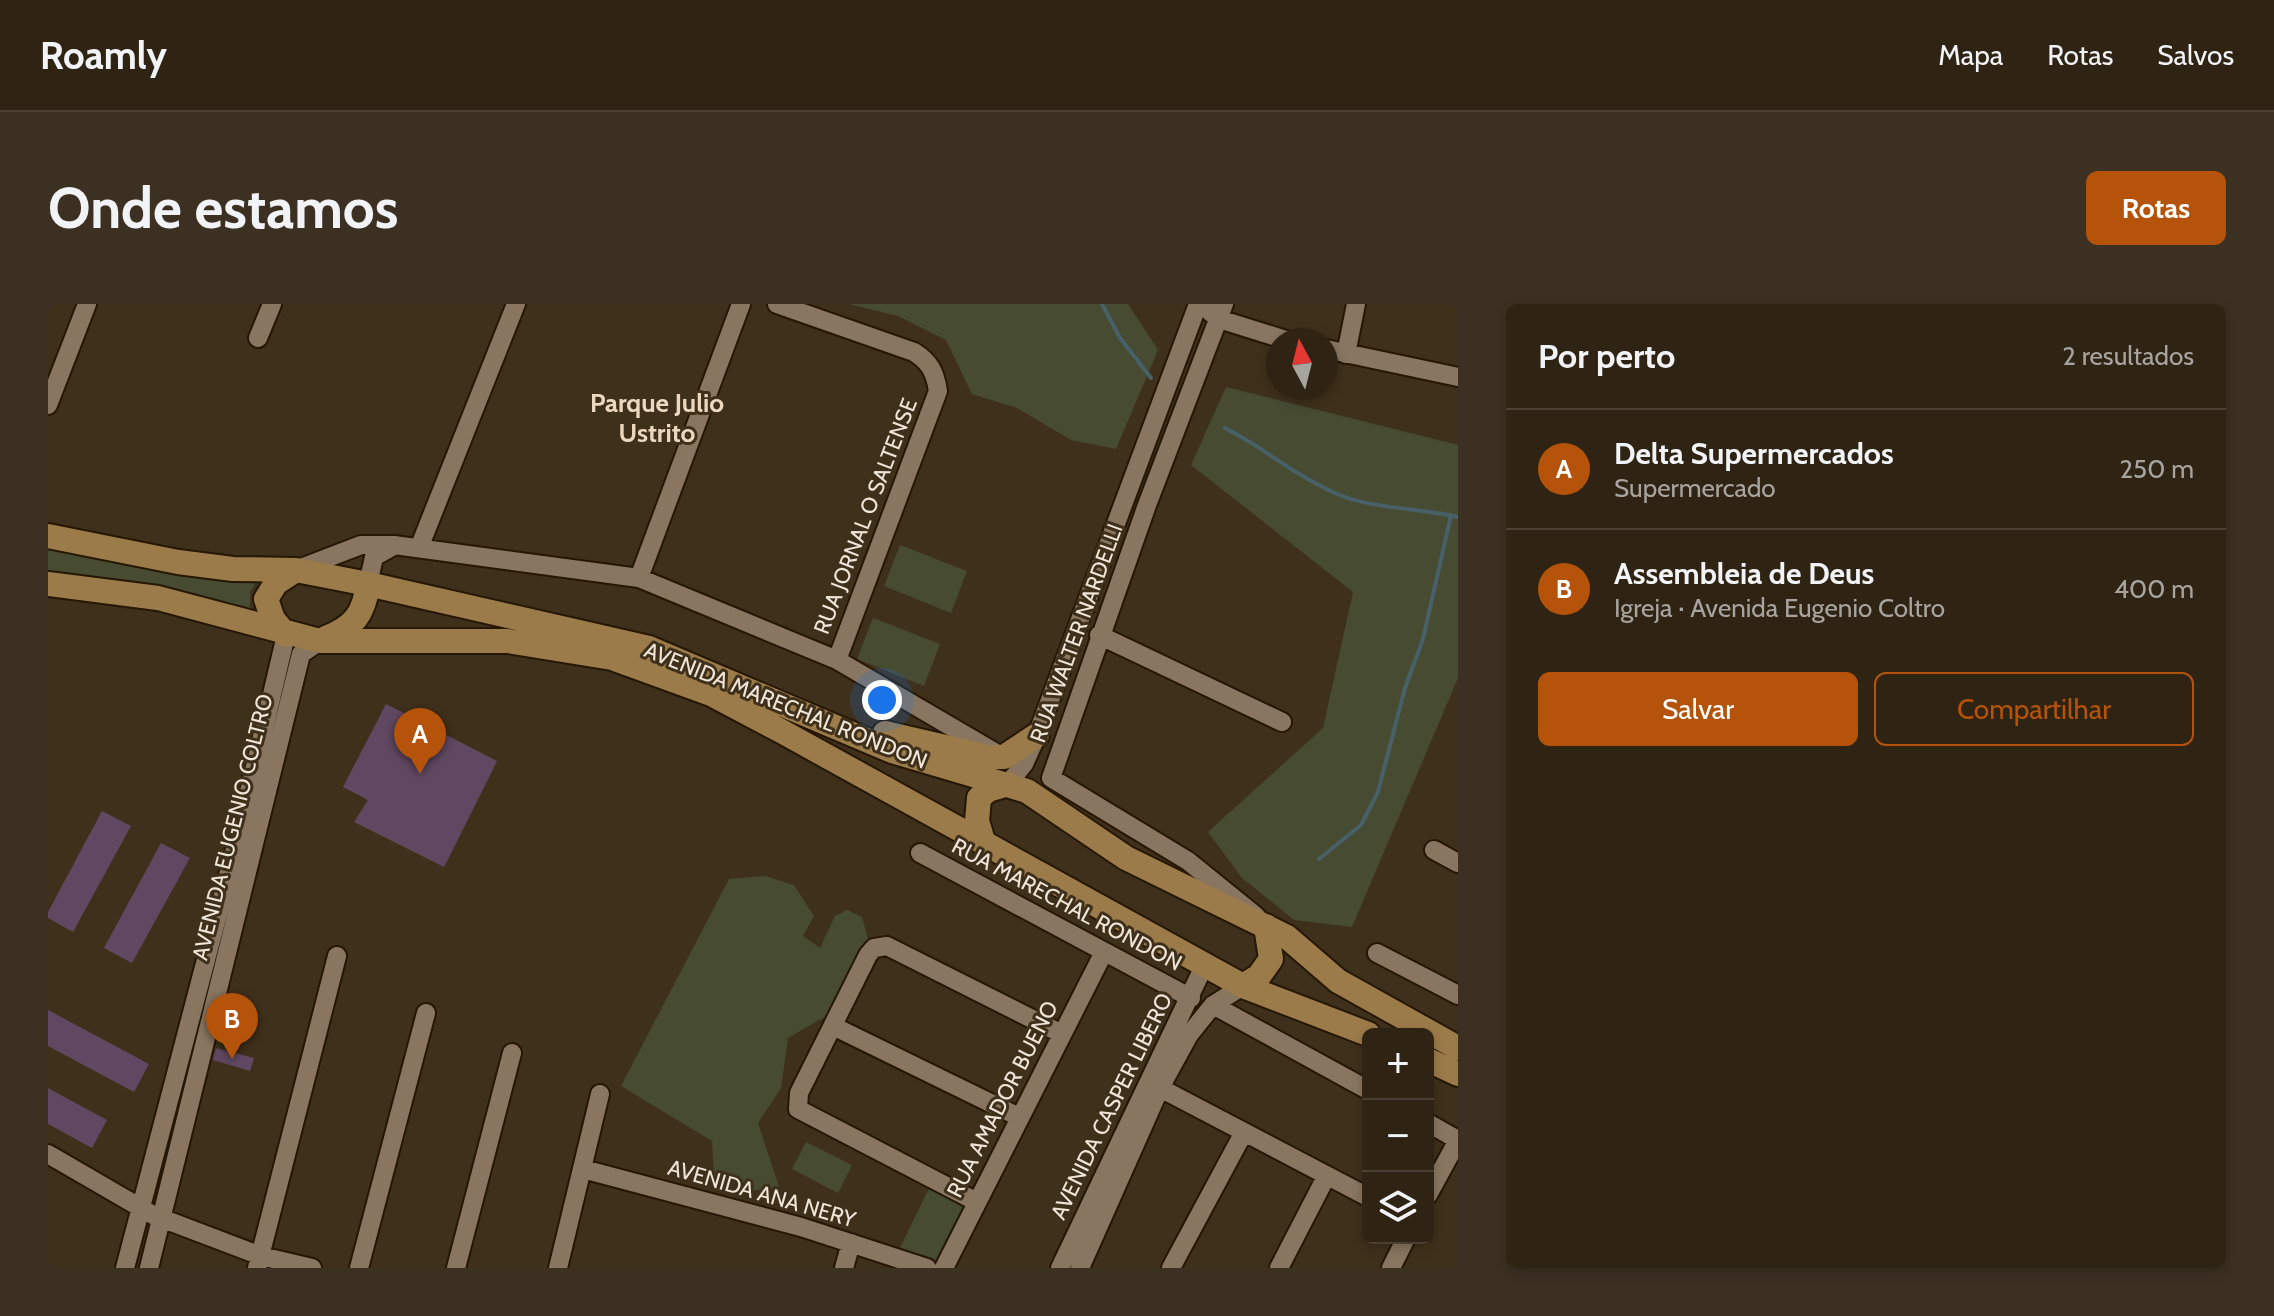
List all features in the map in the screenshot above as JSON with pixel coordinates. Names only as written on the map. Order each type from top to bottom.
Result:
[{"type":"main road","name":"AVENIDA MARECHAL RONDON","points":[[48,536],[178,562],[233,569],[296,570],[649,648],[892,751],[1008,784],[1039,798],[1126,858],[1287,937],[1338,981],[1455,1044]]},
{"type":"main road","points":[[286,635],[273,619],[266,599],[276,583],[296,570]]},
{"type":"main road","points":[[341,579],[353,593],[361,614]]},
{"type":"main road","name":"AVENIDA MARECHAL RONDON","points":[[48,584],[158,598],[286,635],[320,641],[508,641],[639,666],[711,694],[1243,986],[1362,1032]]},
{"type":"main road","points":[[320,641],[343,631],[361,614],[368,584]]},
{"type":"main road","points":[[790,707],[945,748],[1004,757],[1037,735]]},
{"type":"main road","points":[[983,841],[977,821],[979,798],[988,790],[1008,784]]},
{"type":"main road","points":[[1243,986],[1259,976],[1271,959],[1266,926]]},
{"type":"main road","points":[[1434,1063],[1458,1074]]},
{"type":"street","points":[[48,405],[87,304]]},
{"type":"street","points":[[258,338],[272,304]]},
{"type":"street","points":[[419,548],[516,304]]},
{"type":"street","points":[[639,578],[741,304]]},
{"type":"street","name":"RUA JORNAL O SALTENSE","points":[[777,304],[914,352],[928,360],[937,383],[938,391],[837,660]]},
{"type":"street","points":[[1200,304],[1266,331]]},
{"type":"street","name":"RUA WALTER NARDELLI","points":[[1008,784],[1024,764],[1037,735],[1200,304]]},
{"type":"street","points":[[1346,354],[1356,304]]},
{"type":"street","name":"RUA WALTER NARDELLI","points":[[1222,312],[1099,635],[1051,778],[1197,867],[1266,926]]},
{"type":"street","points":[[1338,352],[1458,377]]},
{"type":"street","points":[[296,570],[361,545],[394,545],[639,578],[837,660],[1004,757]]},
{"type":"street","points":[[368,584],[374,557],[394,545]]},
{"type":"street","name":"AVENIDA EUGENIO COLTRO","points":[[248,831],[286,635]]},
{"type":"street","points":[[1099,635],[1282,722]]},
{"type":"street","name":"AVENIDA EUGENIO COLTRO","points":[[125,1268],[200,1019],[248,831],[301,654],[320,641]]},
{"type":"street","points":[[1434,850],[1458,863]]},
{"type":"street","name":"RUA MARECHAL RONDON","points":[[920,853],[1191,998]]},
{"type":"street","points":[[977,1202],[798,1109],[799,1093],[835,1027],[868,955],[874,948],[887,946],[1062,1034]]},
{"type":"street","name":"RUA AMADOR BUENO","points":[[944,1268],[1104,952]]},
{"type":"street","points":[[1377,953],[1458,995]]},
{"type":"street","points":[[259,1262],[337,956]]},
{"type":"street","name":"AVENIDA CASPER LIBERO","points":[[1060,1268],[1141,1091],[1191,998],[1205,964]]},
{"type":"street","name":"AVENIDA CASPER LIBERO","points":[[1080,1268],[1160,1088],[1189,1035],[1213,1005],[1243,986]]},
{"type":"street","points":[[1213,1005],[1362,1087]]},
{"type":"street","points":[[359,1268],[426,1013]]},
{"type":"street","name":"AVENIDA EUGENIO COLTRO","points":[[149,1268],[162,1219],[200,1019]]},
{"type":"street","points":[[835,1027],[1019,1117]]},
{"type":"street","points":[[456,1268],[512,1053]]},
{"type":"street","points":[[1160,1088],[1362,1194]]},
{"type":"street","points":[[558,1268],[600,1094]]},
{"type":"street","points":[[1434,1126],[1458,1140],[1434,1184]]},
{"type":"street","points":[[1171,1268],[1244,1132]]},
{"type":"street","points":[[48,1154],[142,1209],[259,1262],[312,1268]]},
{"type":"street","name":"AVENIDA ANA NERY","points":[[583,1169],[851,1243],[927,1268]]},
{"type":"street","points":[[1279,1268],[1326,1177]]},
{"type":"street","points":[[844,1268],[851,1243]]},
{"type":"street","points":[[1391,1268],[1403,1244]]},
{"type":"green space","points":[[849,304],[1128,304],[1158,350],[1116,449],[1071,440],[1017,408],[972,394],[946,340],[898,316]]},
{"type":"green space","points":[[1226,387],[1266,397],[1266,400],[1278,400],[1458,445],[1458,678],[1352,927],[1294,920],[1242,878],[1208,832],[1323,728],[1353,592],[1191,465]]},
{"type":"green space","points":[[48,539],[258,577],[250,593],[250,613],[138,583],[48,573]]},
{"type":"green space","points":[[900,545],[967,571],[951,613],[884,586]]},
{"type":"green space","points":[[873,618],[940,644],[924,686],[857,659]]},
{"type":"green space","points":[[765,876],[794,885],[814,916],[803,936],[820,948],[835,916],[847,910],[862,917],[868,939],[828,1015],[788,1038],[781,1088],[758,1123],[779,1187],[751,1191],[714,1174],[712,1141],[621,1086],[729,879]]},
{"type":"green space","points":[[806,1142],[852,1165],[838,1193],[792,1169]]},
{"type":"green space","points":[[933,1180],[977,1202],[944,1268],[895,1258]]},
{"type":"building","points":[[386,704],[497,761],[444,867],[354,822],[368,800],[343,787]]},
{"type":"building","points":[[102,811],[131,826],[73,932],[48,918],[48,912]]},
{"type":"building","points":[[161,843],[190,858],[132,963],[104,948]]},
{"type":"building","points":[[48,1010],[149,1064],[134,1092],[48,1046]]},
{"type":"building","points":[[216,1048],[254,1058],[250,1071],[213,1060]]},
{"type":"building","points":[[48,1088],[107,1120],[92,1148],[48,1124]]},
{"type":"waterway","points":[[1102,304],[1120,338],[1151,378]]},
{"type":"waterway","points":[[1225,428],[1311,481],[1342,496],[1369,504],[1458,517]]},
{"type":"waterway","points":[[1319,859],[1361,825],[1378,792],[1405,688],[1423,639],[1451,515]]},
{"type":"place","name":"Delta Supermercados","points":[[420,774]]},
{"type":"place","name":"Assembleia de Deus","points":[[232,1059]]},
{"type":"district","name":"Parque Julio Ustrito","points":[[657,418]]}]
